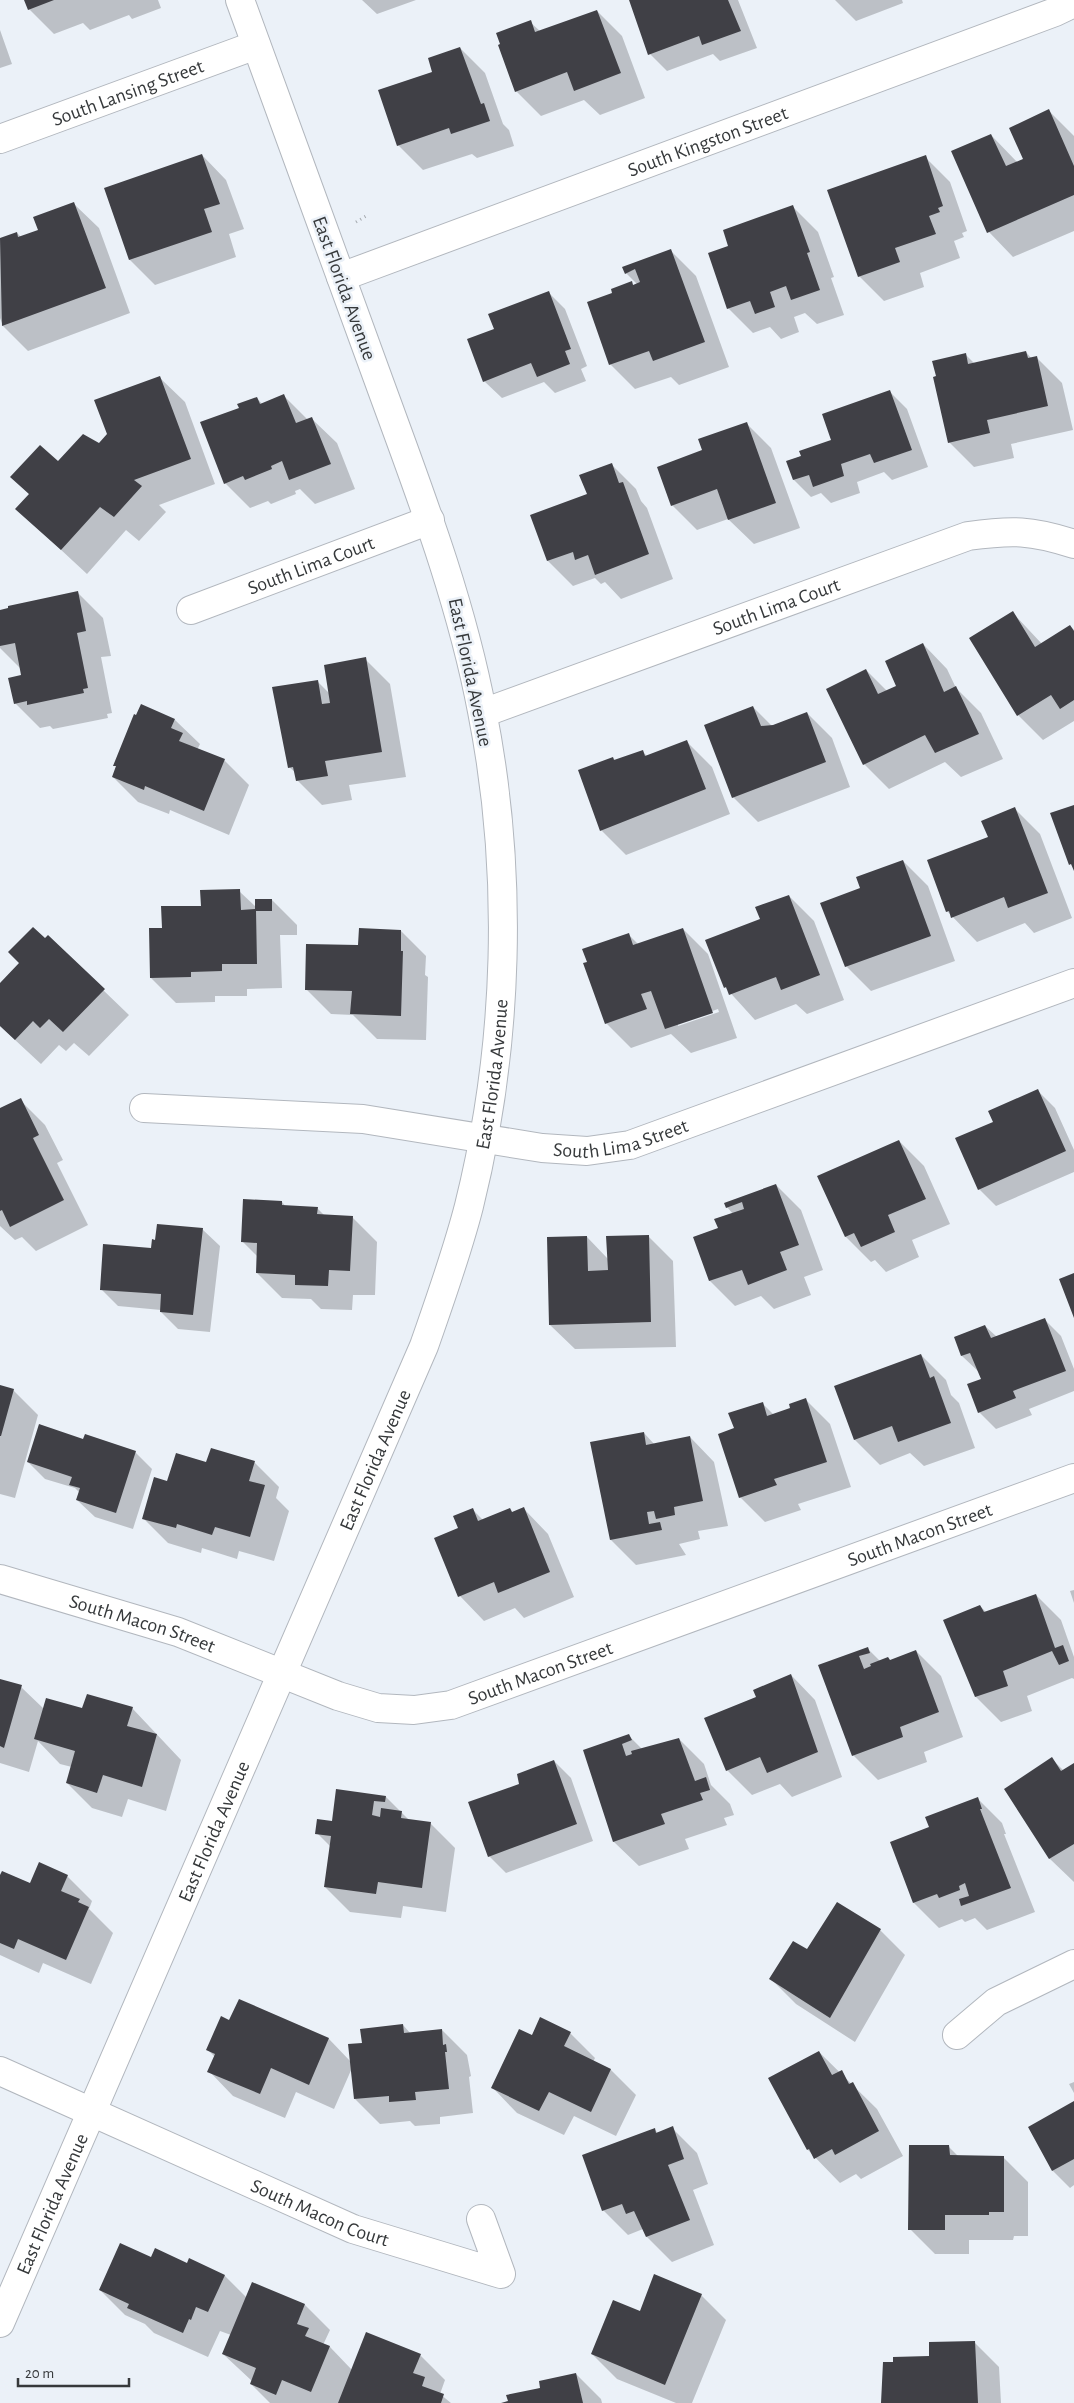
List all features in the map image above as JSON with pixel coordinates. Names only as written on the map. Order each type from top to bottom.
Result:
[{"type":"street","name":"East Florida Avenue","points":[[0,2323],[424,1346],[450,1272],[469,1206],[483,1138],[499,1022],[502,942],[499,836],[482,712],[466,638],[430,520],[240,0]]},
{"type":"street","name":"South Kingston Street","points":[[341,277],[1046,16],[1074,2]]},
{"type":"street","name":"South Lansing Street","points":[[0,139],[256,45]]},
{"type":"street","name":"South Lima Court","points":[[191,610],[374,543],[430,520]]},
{"type":"street","name":"South Lima Court","points":[[482,712],[968,536],[1012,530],[1047,535],[1074,544]]},
{"type":"street","name":"South Lima Street","points":[[144,1108],[363,1119],[542,1148],[587,1151],[630,1145],[1074,983]]},
{"type":"street","name":"South Macon Street","points":[[0,1579],[178,1632],[338,1696],[378,1708],[414,1710],[450,1705],[1074,1478]]},
{"type":"street","points":[[957,2035],[996,2002],[1074,1964]]},
{"type":"street","name":"East Florida Avenue","points":[[0,2072],[91,2111]]},
{"type":"street","name":"South Macon Court","points":[[91,2111],[353,2229],[501,2274],[481,2219]]},
{"type":"building","points":[[24,0],[54,0],[28,10]]},
{"type":"building","points":[[629,0],[728,0],[741,31],[702,45],[699,36],[648,55]]},
{"type":"building","points":[[597,10],[621,73],[574,91],[567,72],[515,92],[498,45],[500,44],[496,33],[531,20],[535,32]]},
{"type":"building","points":[[460,47],[481,104],[484,103],[490,121],[451,134],[449,128],[397,146],[378,90],[432,72],[428,58]]},
{"type":"building","points":[[1049,109],[1074,166],[1074,195],[987,233],[951,151],[991,134],[1006,166],[1023,159],[1009,128]]},
{"type":"building","points":[[202,154],[220,204],[204,209],[212,232],[129,260],[104,188]]},
{"type":"building","points":[[926,155],[943,206],[938,208],[940,212],[929,216],[936,234],[895,248],[900,262],[858,277],[827,190]]},
{"type":"building","points":[[74,202],[106,288],[2,326],[0,238],[17,232],[18,237],[38,230],[33,217]]},
{"type":"building","points":[[793,205],[810,252],[807,253],[820,290],[791,300],[786,286],[770,292],[775,307],[755,314],[750,301],[727,309],[708,253],[728,246],[723,230]]},
{"type":"building","points":[[671,249],[705,342],[653,361],[649,351],[609,365],[587,302],[612,293],[611,289],[632,281],[633,285],[640,282],[635,269],[625,274],[622,267]]},
{"type":"building","points":[[549,291],[571,349],[565,351],[570,364],[537,377],[531,363],[483,382],[467,339],[494,329],[488,314]]},
{"type":"building","points":[[1026,351],[1028,358],[1037,356],[1048,406],[987,420],[990,433],[948,443],[933,377],[936,376],[932,361],[966,353],[968,364]]},
{"type":"building","points":[[160,376],[191,459],[134,480],[142,486],[114,517],[100,507],[61,550],[15,509],[29,494],[10,477],[40,445],[58,461],[83,434],[99,443],[107,434],[94,400]]},
{"type":"building","points":[[890,390],[912,450],[874,463],[870,454],[841,464],[844,476],[813,487],[809,475],[793,480],[786,461],[801,456],[799,451],[831,440],[822,414]]},
{"type":"building","points":[[284,394],[296,423],[312,417],[331,464],[289,480],[282,461],[271,466],[272,469],[245,480],[243,476],[224,484],[200,422],[239,408],[237,404],[257,397],[260,404]]},
{"type":"building","points":[[747,422],[776,503],[728,520],[717,489],[671,506],[657,467],[702,450],[698,439]]},
{"type":"building","points":[[612,463],[619,483],[623,482],[649,554],[595,575],[588,555],[575,560],[573,552],[547,561],[530,515],[587,494],[579,475]]},
{"type":"building","points":[[78,591],[86,631],[77,633],[88,688],[83,689],[84,693],[27,705],[27,701],[14,704],[8,678],[21,675],[15,643],[0,646],[0,610],[8,608],[8,606]]},
{"type":"building","points":[[1013,611],[1035,647],[1070,625],[1074,631],[1074,700],[1060,709],[1051,695],[1017,716],[969,638]]},
{"type":"building","points":[[923,643],[944,692],[956,686],[979,734],[935,753],[925,735],[863,765],[826,689],[866,669],[878,694],[896,686],[885,661]]},
{"type":"building","points":[[366,657],[382,752],[325,761],[328,776],[296,781],[293,767],[288,768],[272,687],[318,680],[322,704],[330,703],[324,665]]},
{"type":"building","points":[[141,704],[175,719],[171,728],[183,733],[179,741],[225,759],[204,811],[145,786],[144,790],[112,777],[116,766],[113,766],[134,714],[136,715]]},
{"type":"building","points":[[753,706],[761,726],[773,725],[807,712],[826,762],[732,798],[704,725]]},
{"type":"building","points":[[687,740],[706,789],[600,831],[578,770],[613,757],[614,760],[643,750],[645,756]]},
{"type":"building","points":[[1074,805],[1074,871],[1071,864],[1069,865],[1050,813]]},
{"type":"building","points":[[1015,807],[1048,893],[1008,908],[1004,897],[951,918],[949,911],[946,912],[927,860],[988,837],[981,821]]},
{"type":"building","points":[[903,860],[931,936],[845,967],[820,903],[860,888],[856,877]]},
{"type":"building","points":[[240,889],[241,910],[255,909],[255,899],[272,899],[272,911],[256,911],[257,964],[222,964],[222,971],[191,972],[191,977],[150,978],[149,928],[162,928],[161,906],[201,906],[200,890]]},
{"type":"building","points":[[789,895],[820,975],[781,990],[776,977],[729,995],[726,987],[724,988],[705,940],[760,919],[755,907]]},
{"type":"building","points":[[33,927],[45,938],[48,935],[105,989],[63,1032],[49,1019],[40,1028],[33,1021],[15,1040],[0,1026],[0,983],[19,963],[8,952]]},
{"type":"building","points":[[359,928],[401,930],[401,951],[403,951],[401,1016],[350,1014],[352,991],[305,990],[306,944],[358,945]]},
{"type":"building","points":[[683,928],[713,1013],[665,1029],[651,991],[641,994],[647,1009],[605,1024],[583,963],[587,962],[582,949],[629,933],[633,945]]},
{"type":"building","points":[[1038,1089],[1066,1151],[978,1190],[955,1138],[993,1122],[988,1111]]},
{"type":"building","points":[[21,1098],[39,1135],[33,1138],[64,1200],[10,1227],[2,1210],[0,1211],[0,1108]]},
{"type":"building","points":[[899,1140],[926,1199],[888,1215],[895,1232],[861,1247],[854,1233],[845,1237],[817,1176]]},
{"type":"building","points":[[776,1184],[799,1245],[780,1252],[787,1270],[748,1285],[742,1270],[709,1281],[693,1237],[718,1228],[714,1219],[744,1209],[742,1202],[726,1208],[724,1203]]},
{"type":"building","points":[[243,1199],[282,1201],[282,1205],[318,1207],[317,1214],[353,1216],[350,1271],[329,1270],[328,1286],[295,1285],[295,1275],[256,1273],[257,1243],[241,1242]]},
{"type":"building","points":[[157,1224],[203,1228],[193,1315],[160,1312],[161,1294],[100,1290],[103,1244],[151,1248],[152,1239],[155,1240]]},
{"type":"building","points":[[649,1235],[651,1322],[549,1325],[547,1237],[587,1236],[588,1271],[608,1270],[606,1236]]},
{"type":"building","points":[[1074,1273],[1074,1318],[1059,1279]]},
{"type":"building","points":[[1045,1318],[1066,1371],[1013,1391],[1016,1398],[978,1413],[967,1384],[981,1379],[970,1353],[961,1356],[954,1337],[985,1325],[991,1338]]},
{"type":"building","points":[[921,1354],[930,1378],[934,1376],[951,1423],[898,1442],[892,1426],[854,1440],[834,1386]]},
{"type":"building","points":[[0,1385],[14,1389],[1,1436],[0,1436]]},
{"type":"building","points":[[806,1398],[827,1462],[774,1479],[777,1485],[739,1498],[718,1434],[734,1428],[728,1413],[763,1402],[767,1416],[790,1408],[789,1404]]},
{"type":"building","points":[[39,1424],[83,1439],[85,1434],[136,1451],[116,1513],[76,1500],[80,1488],[69,1485],[72,1477],[27,1462]]},
{"type":"building","points":[[644,1432],[646,1445],[690,1436],[703,1501],[674,1507],[675,1515],[656,1519],[654,1511],[647,1512],[649,1524],[660,1522],[662,1530],[610,1540],[590,1442]]},
{"type":"building","points":[[211,1448],[255,1461],[249,1481],[265,1485],[250,1537],[215,1527],[212,1535],[177,1524],[176,1528],[142,1519],[154,1477],[167,1481],[176,1453],[206,1462]]},
{"type":"building","points":[[524,1507],[550,1572],[498,1593],[494,1582],[458,1597],[434,1538],[458,1528],[453,1516],[473,1508],[478,1521],[510,1508],[512,1512]]},
{"type":"building","points":[[1036,1594],[1055,1648],[1063,1645],[1069,1661],[1059,1665],[1052,1651],[1003,1671],[1008,1686],[975,1697],[943,1620],[980,1605],[984,1612]]},
{"type":"building","points":[[868,1647],[870,1653],[859,1656],[864,1669],[871,1666],[870,1664],[888,1657],[890,1660],[916,1650],[939,1712],[900,1727],[903,1737],[852,1756],[818,1665]]},
{"type":"building","points":[[791,1674],[818,1752],[767,1773],[760,1757],[726,1771],[704,1718],[756,1697],[753,1690]]},
{"type":"building","points":[[0,1679],[22,1685],[4,1748],[0,1746]]},
{"type":"building","points":[[87,1694],[133,1707],[127,1726],[157,1734],[142,1787],[103,1775],[97,1793],[66,1783],[75,1751],[34,1739],[46,1698],[82,1708]]},
{"type":"building","points":[[629,1734],[632,1740],[622,1744],[626,1756],[632,1754],[631,1751],[679,1738],[695,1781],[706,1777],[710,1790],[700,1793],[703,1800],[661,1814],[665,1824],[613,1842],[583,1750]]},
{"type":"building","points":[[1052,1757],[1061,1771],[1074,1763],[1074,1844],[1049,1859],[1004,1789]]},
{"type":"building","points":[[554,1760],[577,1824],[488,1857],[468,1802],[519,1784],[517,1774]]},
{"type":"building","points":[[336,1789],[386,1796],[385,1802],[374,1801],[372,1815],[380,1817],[381,1808],[402,1811],[401,1818],[431,1822],[422,1888],[378,1882],[376,1894],[324,1887],[331,1836],[315,1834],[317,1819],[332,1821]]},
{"type":"building","points":[[978,1797],[982,1809],[980,1809],[1011,1888],[961,1906],[959,1899],[969,1896],[965,1883],[959,1886],[960,1890],[939,1898],[937,1894],[913,1903],[890,1842],[929,1827],[925,1817]]},
{"type":"building","points":[[39,1862],[68,1875],[61,1891],[80,1899],[78,1902],[89,1907],[66,1960],[18,1939],[14,1949],[0,1943],[0,1875],[2,1871],[30,1883]]},
{"type":"building","points":[[837,1902],[881,1929],[830,2018],[769,1979],[793,1941],[807,1949]]},
{"type":"building","points":[[239,1999],[329,2038],[309,2085],[271,2068],[260,2094],[207,2072],[215,2054],[206,2050],[221,2016],[229,2020]]},
{"type":"building","points":[[540,2017],[571,2032],[564,2046],[611,2069],[591,2112],[549,2092],[539,2111],[491,2088],[519,2029],[532,2035]]},
{"type":"building","points":[[403,2024],[404,2033],[442,2029],[443,2045],[446,2044],[447,2052],[445,2052],[449,2089],[415,2092],[416,2100],[389,2102],[389,2096],[354,2099],[348,2044],[362,2043],[360,2029]]},
{"type":"building","points":[[819,2051],[832,2075],[842,2070],[849,2084],[853,2082],[879,2131],[835,2155],[832,2149],[814,2159],[809,2149],[807,2150],[768,2078]]},
{"type":"building","points":[[1074,2101],[1074,2159],[1052,2171],[1028,2127]]},
{"type":"building","points":[[673,2126],[684,2159],[668,2165],[690,2220],[646,2237],[634,2211],[626,2214],[622,2204],[602,2211],[582,2155],[655,2128],[656,2133]]},
{"type":"building","points":[[909,2145],[949,2145],[950,2155],[1004,2156],[1004,2212],[989,2212],[989,2215],[945,2215],[945,2230],[908,2230]]},
{"type":"building","points":[[120,2243],[151,2257],[155,2248],[187,2263],[189,2258],[225,2275],[208,2312],[196,2307],[183,2333],[127,2308],[129,2304],[99,2290]]},
{"type":"building","points":[[654,2274],[702,2294],[665,2385],[591,2354],[613,2300],[640,2311]]},
{"type":"building","points":[[252,2282],[305,2304],[297,2324],[309,2328],[305,2336],[330,2346],[311,2392],[282,2380],[276,2395],[250,2384],[256,2368],[222,2354]]},
{"type":"building","points":[[366,2332],[421,2354],[413,2373],[425,2377],[422,2386],[444,2394],[441,2403],[338,2403]]},
{"type":"building","points":[[975,2341],[978,2403],[881,2403],[883,2362],[893,2362],[893,2357],[929,2356],[929,2342]]},
{"type":"building","points":[[576,2373],[583,2403],[501,2403],[508,2401],[506,2395],[540,2388],[539,2381]]}]
